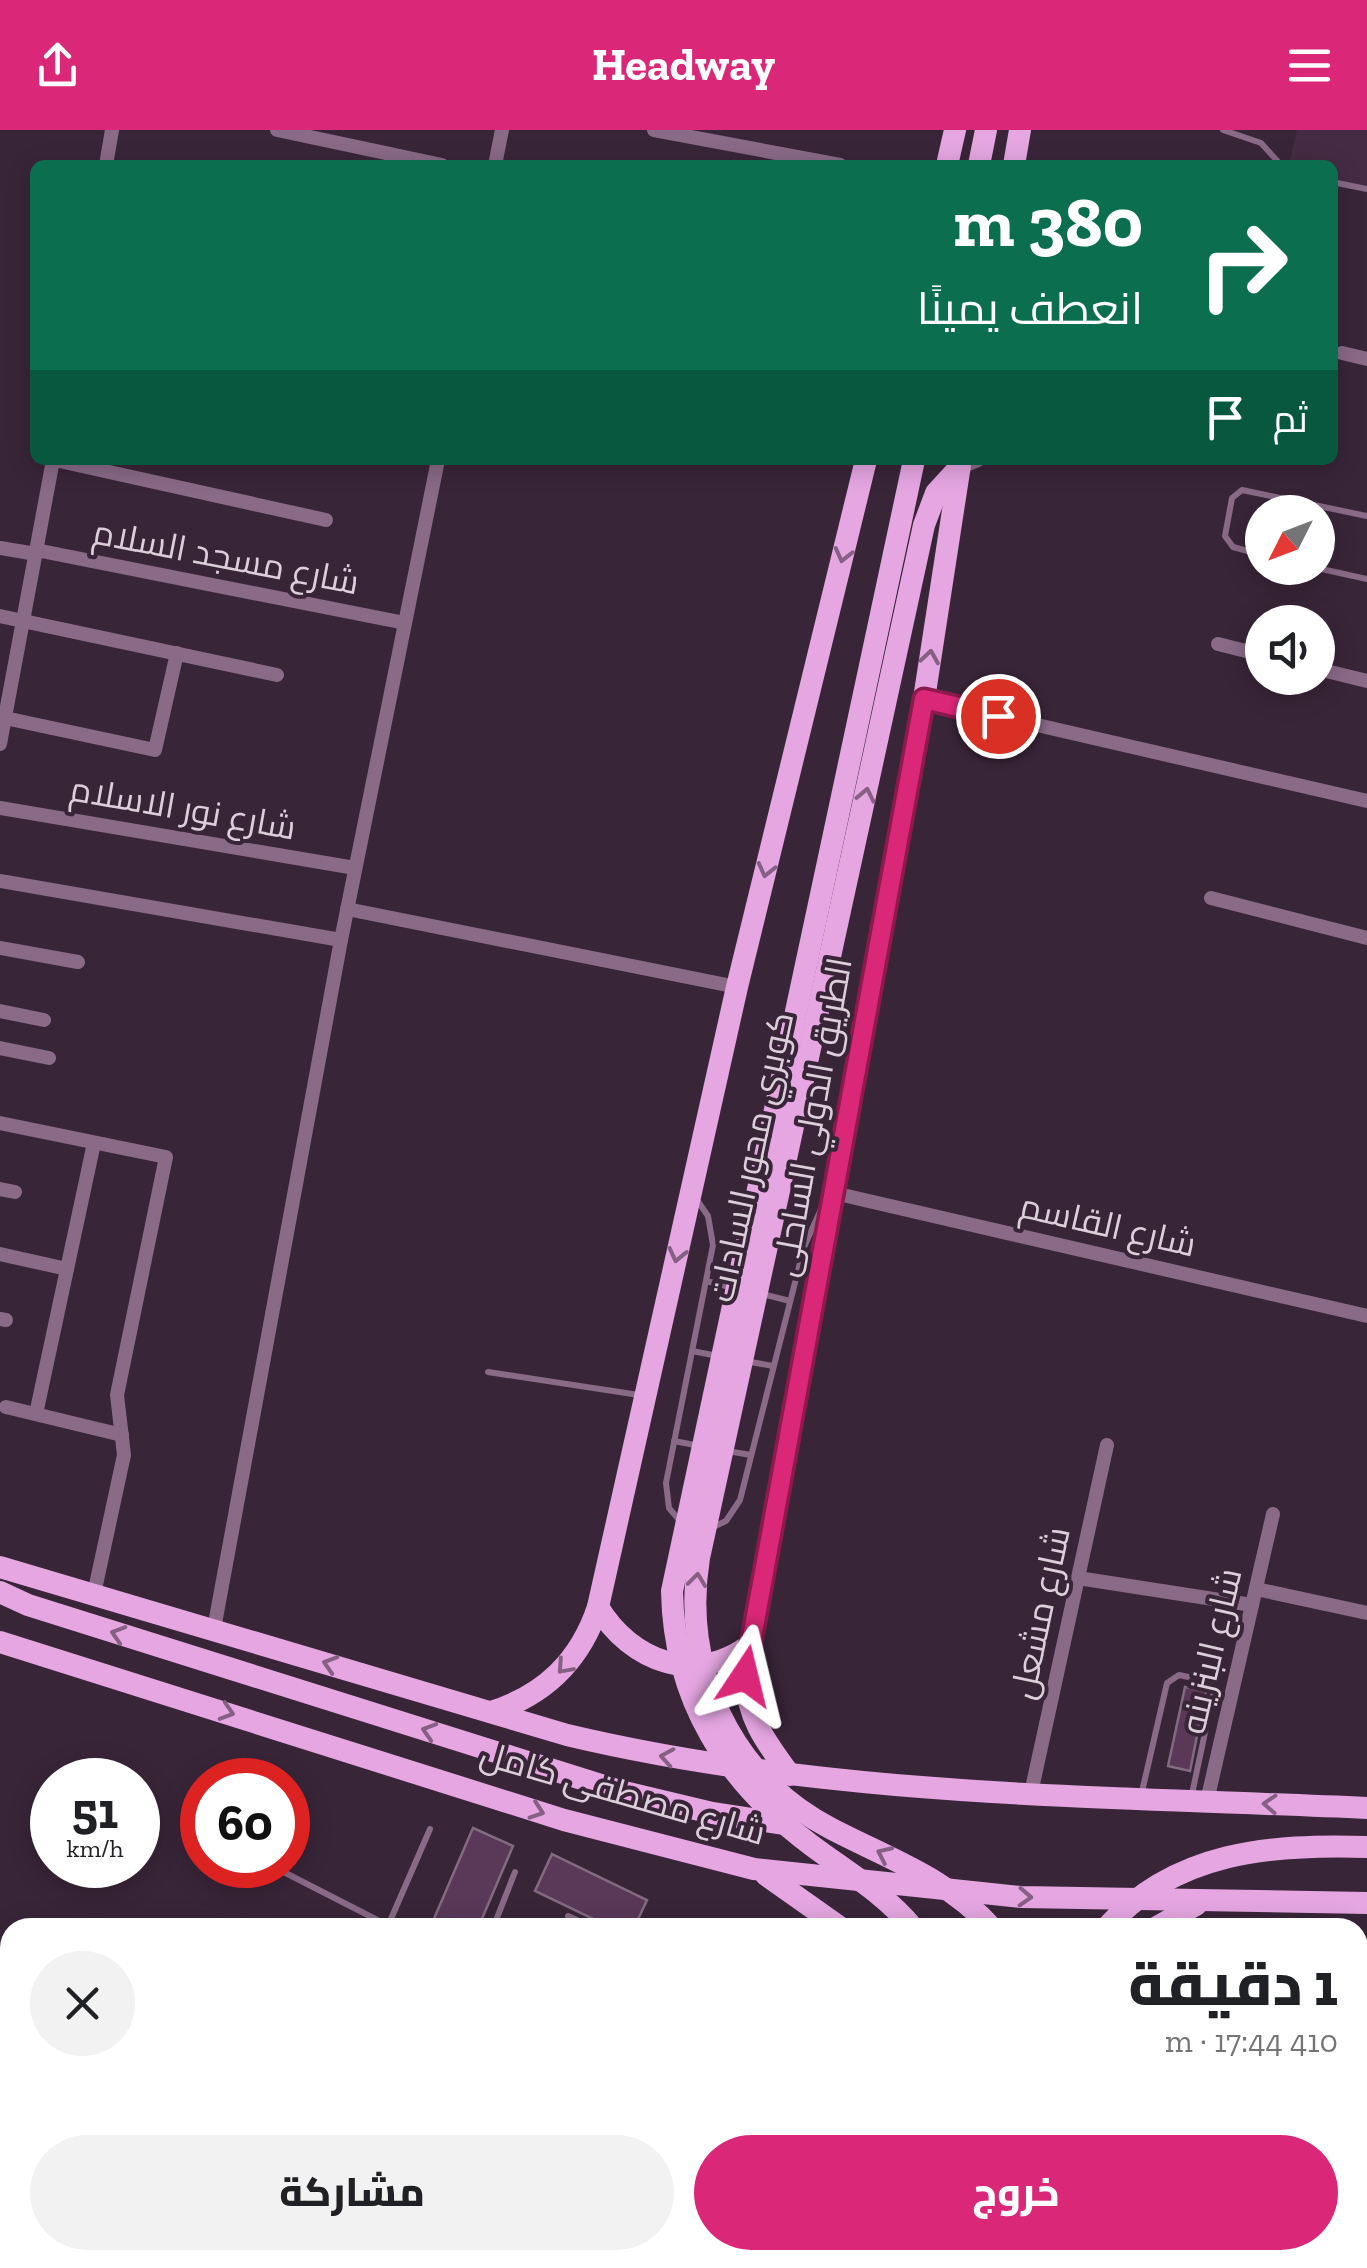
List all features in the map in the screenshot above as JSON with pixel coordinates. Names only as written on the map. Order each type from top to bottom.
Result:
[{"type":"main road","points":[[979,160],[986,130]]},
{"type":"main road","points":[[1015,160],[1020,130]]},
{"type":"main road","points":[[491,1712],[551,1682],[580,1648],[598,1607],[859,465]]},
{"type":"main road","name":"كوبري محور السادات","points":[[904,1918],[868,1884],[770,1812],[738,1779],[704,1730],[679,1662],[672,1614],[674,1570],[913,465]]},
{"type":"main road","name":"كوبري محور السادات","points":[[964,465],[936,494],[924,525],[699,1558],[694,1620],[706,1680],[735,1742],[785,1798],[828,1827],[944,1884],[981,1918]]},
{"type":"main road","name":"الطريق الدولي الساحلى","points":[[790,1774],[756,1730],[747,1707],[745,1676],[966,465]]},
{"type":"main road","name":"شارع مصطفى كامل","points":[[0,1567],[644,1754],[790,1774],[1031,1794],[1367,1808]]},
{"type":"main road","name":"كوبري محور السادات","points":[[0,1592],[55,1614],[620,1791],[732,1817],[828,1827]]},
{"type":"main road","points":[[598,1607],[626,1644],[668,1664],[715,1664],[751,1644]]},
{"type":"main road","name":"شارع مصطفى كامل","points":[[0,1642],[564,1820],[754,1869],[968,1893],[1200,1903],[1367,1903]]},
{"type":"main road","points":[[1117,1918],[1148,1891],[1216,1858],[1268,1846],[1367,1847]]},
{"type":"main road","points":[[754,1869],[803,1897],[829,1918]]},
{"type":"main road","points":[[1174,1918],[1200,1903]]},
{"type":"street","points":[[107,160],[112,130]]},
{"type":"street","points":[[277,130],[418,160]]},
{"type":"street","points":[[496,160],[502,130]]},
{"type":"street","points":[[654,130],[813,160]]},
{"type":"street","points":[[1342,354],[1367,359]]},
{"type":"street","points":[[0,744],[6,686],[53,465]]},
{"type":"street","points":[[77,465],[326,520]]},
{"type":"street","points":[[214,1629],[347,908],[437,465]]},
{"type":"street","name":"شارع مسجد السلام","points":[[0,548],[405,623]]},
{"type":"street","points":[[0,616],[277,675]]},
{"type":"street","points":[[1218,644],[1245,651]]},
{"type":"street","points":[[4,718],[154,750],[177,653]]},
{"type":"street","points":[[1335,673],[1367,681]]},
{"type":"street","points":[[924,699],[1367,802]]},
{"type":"street","name":"شارع نور الاسلام","points":[[0,808],[356,868]]},
{"type":"street","points":[[0,881],[341,940]]},
{"type":"street","points":[[1211,898],[1367,938]]},
{"type":"street","points":[[347,908],[737,987]]},
{"type":"street","points":[[0,948],[78,962]]},
{"type":"street","points":[[0,1011],[44,1020]]},
{"type":"street","points":[[0,1048],[49,1058]]},
{"type":"street","points":[[0,1123],[166,1157],[117,1396],[124,1454],[94,1594]]},
{"type":"street","points":[[36,1414],[94,1142]]},
{"type":"street","name":"شارع القاسم","points":[[834,1193],[1367,1316]]},
{"type":"street","points":[[0,1254],[67,1269]]},
{"type":"street","points":[[6,1407],[122,1435]]},
{"type":"street","name":"شارع مشعل","points":[[1031,1794],[1107,1445]]},
{"type":"street","name":"شارع البنزينه","points":[[1199,1801],[1274,1514]]},
{"type":"street","points":[[1078,1578],[1252,1605]]},
{"type":"street","points":[[1256,1589],[1367,1612]]},
{"type":"lane","points":[[1223,130],[1262,143],[1277,160]]},
{"type":"lane","points":[[1338,183],[1367,189]]},
{"type":"lane","points":[[1245,550],[1233,547],[1226,536],[1232,498],[1242,490],[1266,495]]},
{"type":"lane","points":[[1335,509],[1367,516]]},
{"type":"lane","points":[[1335,572],[1367,579]]},
{"type":"lane","points":[[691,1193],[711,1226],[706,1281],[666,1496],[677,1519],[701,1529],[726,1522],[734,1512],[812,1224],[834,1193]]},
{"type":"lane","points":[[706,1281],[790,1301]]},
{"type":"lane","points":[[692,1351],[773,1366]]},
{"type":"lane","points":[[488,1372],[646,1396]]},
{"type":"lane","points":[[674,1441],[751,1455]]},
{"type":"lane","points":[[1140,1798],[1167,1682],[1179,1675],[1207,1681],[1214,1690],[1199,1801]]},
{"type":"lane","points":[[394,1918],[430,1829]]},
{"type":"lane","points":[[497,1918],[516,1872]]},
{"type":"lane","points":[[310,1886],[373,1918]]},
{"type":"lane","points":[[568,1916],[572,1918]]},
{"type":"shaded area","points":[[1297,130],[1367,130],[1367,189],[1338,182],[1338,160],[1290,160]]},
{"type":"building","points":[[1185,1687],[1206,1691],[1190,1771],[1168,1766]]},
{"type":"building","points":[[473,1828],[513,1846],[482,1918],[434,1918]]},
{"type":"building","points":[[552,1854],[647,1900],[639,1918],[591,1918],[535,1891]]},
{"type":"route","points":[[745,1676],[924,699],[998,716]]}]
